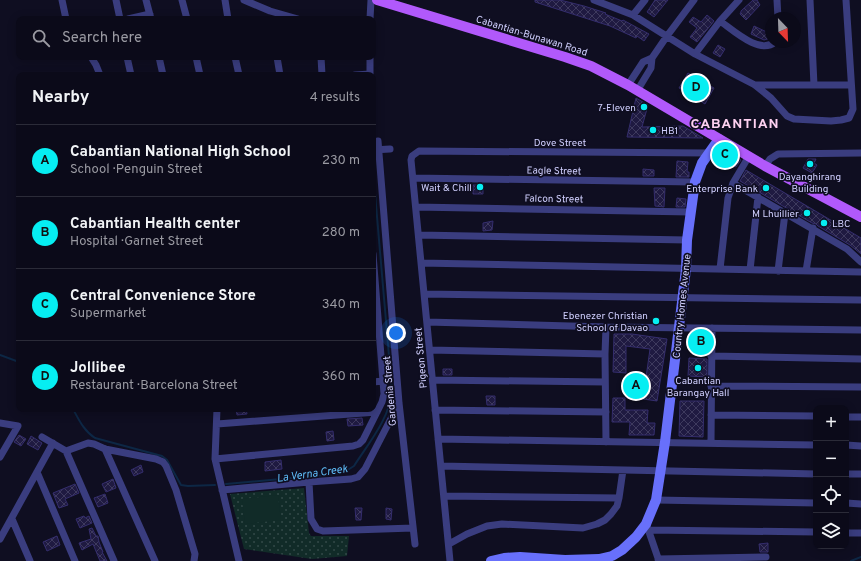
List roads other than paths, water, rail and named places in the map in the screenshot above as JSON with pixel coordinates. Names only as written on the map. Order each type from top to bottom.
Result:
[{"type":"main road","name":"Cabantian-Bunawan Road","points":[[377,0],[396,3],[591,66],[633,88],[765,166],[861,217]]},
{"type":"main road","name":"Country Homes Avenue","points":[[491,561],[520,557],[565,560],[599,559],[612,556],[622,550],[647,527],[656,500],[661,471],[686,269],[687,240],[695,182],[698,172],[708,153],[719,139]]},
{"type":"street","points":[[62,0],[65,16]]},
{"type":"street","points":[[116,0],[119,16]]},
{"type":"street","points":[[146,0],[150,16]]},
{"type":"street","points":[[182,0],[186,16]]},
{"type":"street","points":[[225,0],[228,16]]},
{"type":"street","points":[[244,0],[270,11],[288,16]]},
{"type":"street","points":[[370,16],[371,0]]},
{"type":"street","points":[[597,0],[633,15],[695,54],[754,86],[771,98],[787,116],[794,119],[831,121],[845,120],[849,118],[853,109],[846,0]]},
{"type":"street","points":[[633,15],[644,0]]},
{"type":"street","points":[[633,88],[651,68],[652,58],[694,0]]},
{"type":"street","points":[[695,54],[739,0]]},
{"type":"street","points":[[777,0],[778,12]]},
{"type":"street","points":[[810,0],[814,85]]},
{"type":"street","points":[[270,11],[271,16]]},
{"type":"street","points":[[720,22],[755,44],[765,47]]},
{"type":"street","points":[[633,88],[643,62],[652,58]]},
{"type":"street","points":[[93,60],[99,72]]},
{"type":"street","points":[[128,60],[130,72]]},
{"type":"street","points":[[160,60],[162,72]]},
{"type":"street","points":[[197,60],[199,72]]},
{"type":"street","points":[[236,60],[238,72]]},
{"type":"street","points":[[278,60],[280,72]]},
{"type":"street","points":[[321,60],[322,72]]},
{"type":"street","points":[[370,60],[370,72]]},
{"type":"street","points":[[754,86],[851,85]]},
{"type":"street","name":"Gardenia Street","points":[[378,141],[376,150],[415,544]]},
{"type":"street","points":[[376,150],[390,149]]},
{"type":"street","name":"Dove Street","points":[[413,154],[419,151],[708,153]]},
{"type":"street","name":"Pigeon Street","points":[[413,154],[411,160],[450,561]]},
{"type":"street","points":[[765,166],[770,159],[778,154],[861,154]]},
{"type":"street","points":[[720,270],[727,206],[733,183],[749,156]]},
{"type":"street","name":"Eagle Street","points":[[413,178],[695,182]]},
{"type":"street","points":[[733,183],[847,249],[861,262]]},
{"type":"street","points":[[750,270],[758,197]]},
{"type":"street","name":"Falcon Street","points":[[416,207],[602,209],[691,212]]},
{"type":"street","points":[[778,271],[785,213]]},
{"type":"street","points":[[806,271],[812,228]]},
{"type":"street","points":[[419,235],[687,240]]},
{"type":"street","points":[[421,263],[861,272]]},
{"type":"street","points":[[424,294],[861,300]]},
{"type":"street","points":[[427,322],[606,327],[861,330]]},
{"type":"street","points":[[606,327],[606,442]]},
{"type":"street","points":[[711,443],[712,328]]},
{"type":"street","points":[[430,350],[605,354]]},
{"type":"street","points":[[215,459],[353,446],[359,444],[363,440],[382,402],[384,394],[383,381],[376,353]]},
{"type":"street","points":[[711,356],[861,359]]},
{"type":"street","points":[[433,380],[605,382]]},
{"type":"street","points":[[376,382],[383,381]]},
{"type":"street","points":[[711,386],[861,387]]},
{"type":"street","points":[[222,490],[351,479],[358,477],[365,469],[400,403]]},
{"type":"street","points":[[435,410],[606,412]]},
{"type":"street","points":[[217,412],[215,459],[238,560]]},
{"type":"street","points":[[217,424],[377,412]]},
{"type":"street","points":[[711,415],[813,416]]},
{"type":"street","points":[[849,417],[861,417]]},
{"type":"street","points":[[0,423],[18,426],[0,457]]},
{"type":"street","points":[[42,437],[66,451],[114,561]]},
{"type":"street","points":[[438,439],[813,445]]},
{"type":"street","points":[[66,451],[88,442],[105,449],[156,459],[163,462],[179,498],[194,554],[194,561]]},
{"type":"street","points":[[0,539],[53,443]]},
{"type":"street","points":[[849,445],[861,446]]},
{"type":"street","points":[[105,449],[155,561]]},
{"type":"street","points":[[441,466],[813,474]]},
{"type":"street","points":[[449,544],[467,534],[487,526],[502,524],[583,528],[590,527],[605,520],[611,514],[619,498],[623,470]]},
{"type":"street","points":[[37,472],[75,561]]},
{"type":"street","points":[[849,474],[861,474]]},
{"type":"street","points":[[309,482],[311,519],[317,529],[323,531],[413,528]]},
{"type":"street","points":[[444,496],[619,498]]},
{"type":"street","points":[[656,500],[813,503]]},
{"type":"street","points":[[849,503],[861,504]]},
{"type":"street","points":[[12,518],[30,561]]},
{"type":"street","points":[[766,558],[658,560],[647,527],[813,532]]},
{"type":"street","points":[[849,532],[861,533]]},
{"type":"waterway","name":"La Verna Creek","points":[[226,484],[343,473],[354,466],[383,421],[392,391],[376,205]]},
{"type":"waterway","name":"La Verna Creek","points":[[0,355],[16,361]]},
{"type":"waterway","name":"La Verna Creek","points":[[75,412],[85,429],[95,438],[162,456],[167,460],[181,485],[215,485]]},
{"type":"waterway","points":[[851,561],[861,557]]},
{"type":"place","name":"Jollibee","points":[[696,88]]},
{"type":"place","name":"7-Eleven","points":[[644,107]]},
{"type":"place","name":"HB1","points":[[653,130]]},
{"type":"place","name":"Central Convenience Store","points":[[725,155]]},
{"type":"place","name":"Dayanghirang Building","points":[[810,164]]},
{"type":"place","name":"Wait & Chill","points":[[480,187]]},
{"type":"place","name":"Enterprise Bank","points":[[766,188]]},
{"type":"place","name":"M Lhuillier","points":[[807,213]]},
{"type":"place","name":"LBC","points":[[824,223]]},
{"type":"place","name":"Ebenezer Christian School of Davao","points":[[656,321]]},
{"type":"place","name":"Cabantian Health center","points":[[701,342]]},
{"type":"place","name":"Cabantian Barangay Hall","points":[[698,368]]},
{"type":"place","name":"Cabantian National High School","points":[[636,386]]},
{"type":"district","name":"CABANTIAN","points":[[735,123]]}]
